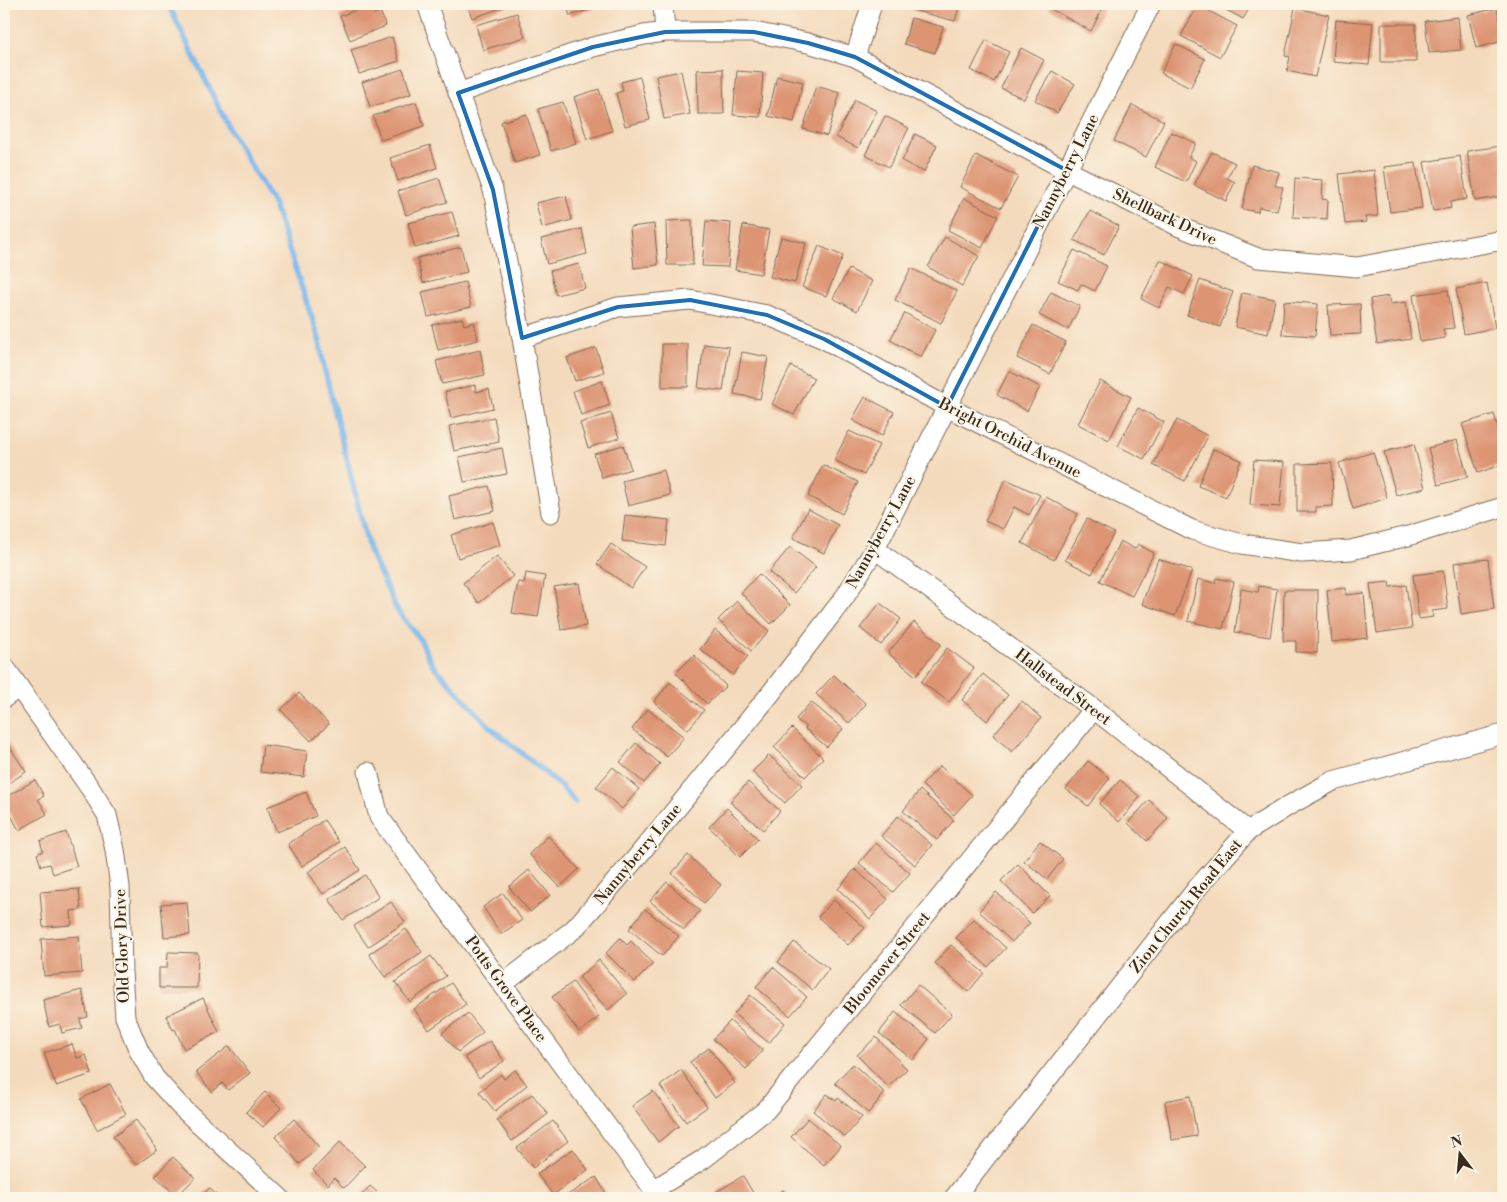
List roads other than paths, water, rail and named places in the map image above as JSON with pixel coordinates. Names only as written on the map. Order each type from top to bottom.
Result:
[{"type":"street","points":[[427,4],[493,190],[522,338],[551,513]]},
{"type":"street","points":[[663,4],[665,32]]},
{"type":"street","points":[[855,57],[872,4]]},
{"type":"street","name":"Nannyberry Lane","points":[[504,984],[574,929],[637,857],[844,598],[875,549],[1152,4]]},
{"type":"street","name":"Shellbark Drive","points":[[458,93],[593,47],[644,35],[665,32],[754,32],[808,43],[855,57],[1066,170],[1180,227],[1258,258],[1357,267],[1503,240]]},
{"type":"street","name":"Bright Orchid Avenue","points":[[522,338],[618,307],[690,300],[767,315],[824,339],[947,407],[1192,530],[1242,544],[1302,553],[1351,550],[1408,536],[1503,507]]},
{"type":"street","name":"Hallstead Street","points":[[875,549],[1094,709],[1248,831]]},
{"type":"street","name":"Old Glory Drive","points":[[4,666],[11,692],[90,788],[107,815],[115,850],[120,887],[125,1017],[139,1050],[154,1077],[179,1105],[280,1198]]},
{"type":"street","name":"Bloomover Street","points":[[656,1194],[766,1110],[1094,709]]},
{"type":"street","name":"Zion Church Road East","points":[[954,1198],[1198,887],[1248,831],[1333,781],[1503,734]]},
{"type":"street","name":"Potts Grove Place","points":[[368,772],[379,816],[504,984],[656,1194]]},
{"type":"waterway","points":[[168,4],[231,132],[274,205],[320,342],[323,363],[369,550],[397,610],[420,639],[432,664],[490,727],[560,785],[575,802]]}]
